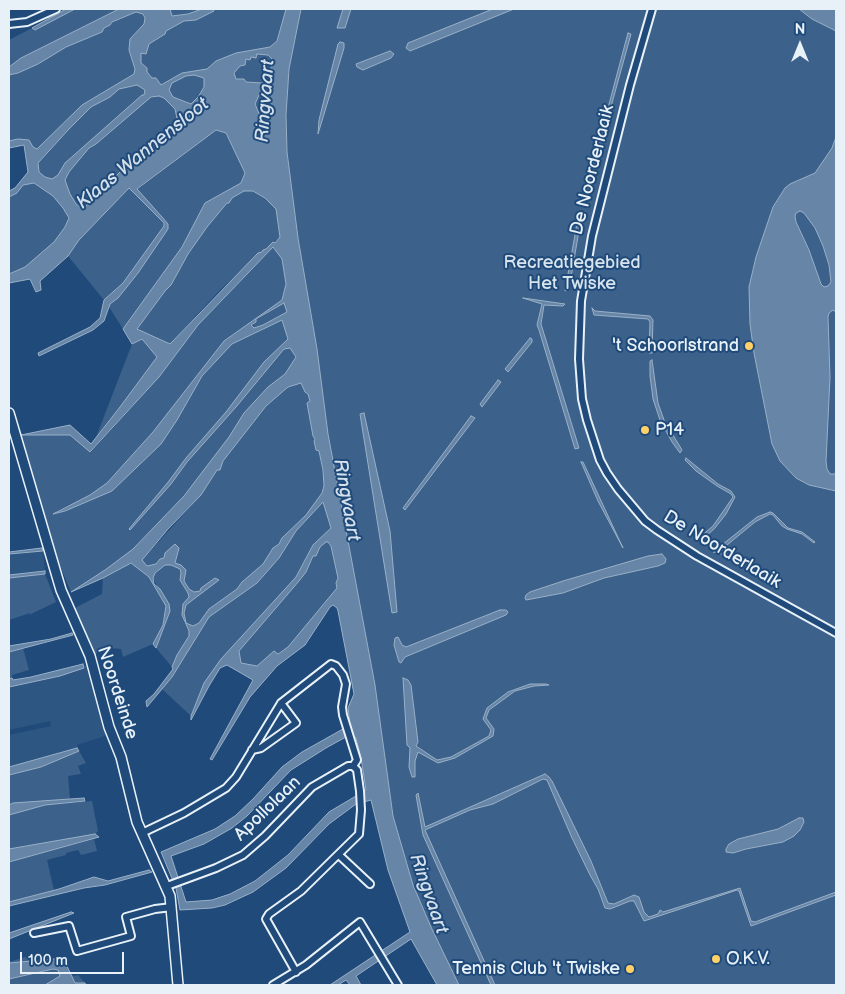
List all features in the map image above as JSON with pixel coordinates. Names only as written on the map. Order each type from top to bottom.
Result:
[{"type":"street","points":[[9,24],[26,22],[56,9]]},
{"type":"street","name":"De Noorderlaaik","points":[[652,9],[630,85],[592,236],[581,301],[579,359],[581,391],[587,420],[607,474],[645,521],[697,556],[836,633]]},
{"type":"street","name":"Noordeinde","points":[[9,413],[61,590],[90,656],[110,727],[121,757],[134,810],[142,833],[170,885],[178,985]]},
{"type":"street","points":[[142,833],[184,813],[226,788],[236,778],[281,703],[332,664],[336,666],[340,670],[346,684],[342,707],[357,760],[353,766],[357,770],[360,791],[359,834],[301,891],[269,914],[266,919],[296,972]]},
{"type":"street","points":[[252,750],[261,748],[296,723],[281,703]]},
{"type":"street","name":"Apollolaan","points":[[170,885],[216,868],[242,855],[266,836],[312,787],[348,766],[353,766]]},
{"type":"street","points":[[339,855],[370,884]]},
{"type":"street","points":[[34,933],[69,926],[77,951],[131,936],[126,917],[155,909],[172,907]]},
{"type":"street","points":[[272,985],[296,972],[360,922],[398,985]]},
{"type":"shaded area","points":[[43,551],[45,571],[9,575],[9,554]]},
{"type":"shaded area","points":[[87,663],[108,735],[77,745],[79,751],[77,748],[9,767],[9,735],[51,726],[50,721],[9,730],[9,687],[60,676],[84,668]]},
{"type":"green space","points":[[75,9],[119,9],[21,58],[9,67],[9,40],[32,28],[35,30]]},
{"type":"green space","points":[[169,9],[286,9],[277,41],[270,47],[272,69],[267,90],[271,101],[271,120],[261,118],[246,82],[236,79],[234,73],[204,87],[178,123],[83,209],[39,172],[38,163],[91,107],[119,89],[137,85],[141,53],[170,14]]},
{"type":"green space","name":"Recreatiegebied Het Twiske","points":[[301,9],[836,9],[836,985],[458,985],[413,885],[393,816],[375,685],[328,434],[287,152],[286,115],[289,69]]},
{"type":"green space","points":[[136,12],[143,14],[145,18],[144,24],[130,39],[129,50],[135,69],[134,74],[82,105],[37,149],[18,139],[9,141],[9,75],[19,73],[38,64],[66,46],[102,32],[103,28],[112,22]]},
{"type":"green space","points":[[216,130],[226,133],[245,173],[241,183],[205,203],[182,247],[123,329],[109,307],[110,303],[118,298],[168,229],[162,217],[137,190]]},
{"type":"green space","points":[[34,183],[53,196],[69,218],[54,242],[25,267],[9,274],[9,197],[18,193],[23,185]]},
{"type":"green space","points":[[129,188],[164,223],[164,226],[123,283],[104,300],[68,256],[79,240]]},
{"type":"green space","points":[[244,191],[253,191],[265,198],[276,209],[280,237],[220,290],[170,344],[137,329],[171,285],[188,254],[207,227],[227,202],[229,203],[232,198]]},
{"type":"green space","points":[[273,247],[282,258],[286,284],[282,300],[224,341],[153,432],[107,483],[90,495],[55,512],[112,491],[202,376],[232,344],[282,320],[296,357],[285,374],[184,496],[133,549],[71,592],[58,561],[21,435],[70,435],[91,452],[159,377],[198,325]]},
{"type":"green space","points":[[284,303],[287,312],[263,325],[254,328],[251,326],[256,320]]},
{"type":"green space","points":[[142,339],[157,357],[96,437],[132,344]]},
{"type":"green space","points":[[301,382],[310,401],[308,403],[323,470],[324,487],[322,493],[306,515],[273,548],[263,564],[242,582],[237,589],[209,609],[199,623],[193,626],[186,623],[184,613],[186,605],[218,580],[200,591],[194,592],[189,589],[184,581],[185,570],[175,564],[179,548],[160,559],[156,564],[147,566],[142,560],[201,495],[217,470],[220,470],[223,461],[266,406],[288,387]]},
{"type":"green space","points":[[323,502],[332,528],[313,545],[296,577],[204,683],[191,716],[162,689],[172,677],[209,617],[257,583],[279,558],[296,531]]},
{"type":"green space","points":[[326,542],[331,546],[338,578],[337,588],[288,647],[256,666],[241,664],[239,651],[299,581],[306,572],[313,556],[316,556],[320,547]]},
{"type":"green space","points":[[131,563],[149,577],[166,606],[163,625],[153,644],[123,657],[121,649],[109,648],[95,654],[73,609],[102,594],[103,578]]},
{"type":"green space","points":[[165,565],[171,565],[179,569],[181,573],[180,580],[189,597],[183,605],[184,622],[189,631],[189,636],[172,667],[156,648],[170,611],[153,578],[155,573]]},
{"type":"green space","points":[[45,574],[56,602],[29,615],[30,613],[9,620],[9,578]]},
{"type":"green space","points":[[23,648],[29,670],[12,675],[12,678],[9,679],[9,652]]},
{"type":"green space","points":[[79,751],[86,763],[78,766],[81,774],[68,776],[70,799],[9,805],[9,775],[41,767]]},
{"type":"green space","points":[[92,801],[98,831],[95,834],[9,849],[9,815],[45,805]]},
{"type":"green space","points":[[94,839],[97,851],[81,855],[78,850],[47,860],[54,890],[9,902],[9,862]]},
{"type":"green space","points":[[25,957],[35,960],[66,962],[70,974],[78,975],[87,985],[9,985],[9,962]]},
{"type":"water","points":[[66,9],[75,9],[35,30],[32,28]]},
{"type":"water","name":"Klaas Wannensloot","points":[[119,9],[170,9],[172,16],[188,14],[202,9],[213,9],[214,11],[196,20],[184,21],[166,31],[165,34],[149,44],[146,54],[141,53],[141,63],[147,68],[147,72],[152,78],[156,78],[161,85],[182,73],[207,69],[216,61],[236,53],[270,47],[277,41],[286,9],[301,9],[289,69],[286,115],[287,152],[328,434],[375,685],[393,816],[413,885],[459,985],[437,985],[411,939],[356,976],[361,985],[350,985],[346,980],[338,985],[330,985],[410,932],[388,870],[371,800],[356,804],[329,824],[286,868],[253,892],[225,905],[212,908],[180,910],[176,888],[161,852],[215,829],[235,816],[282,767],[302,752],[350,725],[348,708],[354,694],[338,611],[333,605],[305,645],[277,666],[250,697],[212,760],[210,759],[253,680],[227,665],[220,668],[191,720],[204,683],[221,659],[296,577],[313,545],[331,528],[323,502],[296,531],[279,558],[257,583],[209,617],[172,677],[147,707],[146,701],[154,694],[173,669],[172,667],[177,655],[189,636],[189,631],[182,615],[183,604],[189,597],[180,580],[180,569],[171,565],[165,565],[155,573],[153,578],[154,584],[160,589],[169,604],[170,611],[156,648],[153,644],[163,625],[166,606],[149,577],[131,563],[71,592],[133,549],[184,496],[229,437],[244,413],[268,387],[285,374],[296,357],[290,348],[284,349],[187,462],[171,484],[129,529],[226,412],[264,362],[288,339],[282,320],[232,344],[202,376],[161,444],[112,491],[65,511],[53,514],[90,495],[107,483],[153,432],[224,341],[282,300],[286,284],[282,259],[273,247],[198,325],[159,377],[90,452],[70,435],[21,435],[70,425],[91,444],[157,357],[142,339],[132,344],[123,329],[182,247],[205,203],[241,183],[245,173],[226,133],[216,130],[137,189],[168,224],[168,229],[138,273],[118,298],[110,304],[104,321],[93,330],[39,356],[38,353],[90,327],[100,318],[104,300],[123,283],[164,226],[164,223],[129,188],[79,240],[68,256],[40,281],[41,290],[36,292],[30,279],[9,283],[9,274],[25,267],[54,242],[69,218],[53,196],[34,183],[23,185],[17,193],[9,197],[9,191],[15,188],[28,172],[24,145],[9,148],[9,141],[18,139],[29,140],[33,147],[37,149],[82,105],[134,74],[135,69],[129,50],[130,39],[144,24],[145,18],[143,14],[136,12],[112,22],[102,32],[66,47],[38,64],[9,75],[9,67],[21,58]],"holes":[[[257,54],[268,55],[272,59],[270,78],[262,83],[236,79],[234,73],[240,66],[245,65],[246,59],[250,60],[251,57],[256,58]],[[194,75],[204,78],[204,87],[191,104],[173,97],[169,90],[172,83],[186,76]],[[137,85],[145,90],[144,95],[65,163],[58,175],[52,179],[45,177],[39,172],[38,163],[91,107],[110,97],[119,89]],[[267,90],[271,101],[271,119],[261,118],[255,104],[259,95]],[[159,96],[164,98],[175,109],[178,123],[122,170],[83,209],[76,204],[65,180],[69,172],[89,148],[151,97]],[[244,191],[253,191],[265,198],[276,209],[280,237],[275,243],[273,242],[262,252],[258,253],[170,344],[137,329],[171,285],[188,254],[207,227],[232,198]],[[284,303],[287,312],[254,328],[251,325],[256,322],[256,319]],[[301,383],[310,401],[307,403],[313,436],[316,450],[319,451],[323,470],[324,486],[322,493],[306,515],[273,548],[263,564],[242,582],[237,589],[209,609],[199,623],[193,626],[186,623],[184,613],[186,605],[219,580],[215,578],[201,588],[200,591],[194,592],[189,589],[184,581],[186,570],[181,565],[175,563],[179,548],[175,544],[165,553],[164,558],[160,559],[156,564],[147,566],[142,560],[168,529],[201,495],[217,470],[220,470],[223,461],[266,406],[288,387]],[[328,542],[331,546],[338,578],[337,588],[288,647],[278,654],[274,651],[257,666],[241,663],[239,651],[299,581],[306,572],[313,556],[316,556],[320,547]],[[353,735],[356,738],[361,758],[366,790],[329,812],[288,855],[255,881],[230,894],[212,900],[186,902],[171,856],[204,844],[232,828],[247,816],[291,770],[326,748]]]},
{"type":"water","points":[[343,9],[351,9],[345,28],[337,28]]},
{"type":"water","points":[[493,9],[514,9],[410,51],[406,48],[408,43]]},
{"type":"water","points":[[799,9],[836,9],[836,31],[812,19]]},
{"type":"water","points":[[628,33],[631,34],[586,198],[584,198]]},
{"type":"water","points":[[340,42],[344,43],[344,48],[318,134],[319,120]]},
{"type":"water","points":[[390,51],[394,54],[391,58],[363,70],[357,67],[356,64]]},
{"type":"water","points":[[836,137],[836,312],[833,310],[829,313],[828,317],[830,377],[826,461],[830,474],[836,474],[836,491],[809,485],[796,478],[780,461],[772,444],[754,353],[750,324],[749,287],[756,257],[773,207],[785,188],[815,173],[832,148]],"holes":[[[800,211],[804,213],[815,228],[823,246],[829,265],[831,282],[828,286],[824,287],[821,284],[809,250],[796,222],[796,213]]]},
{"type":"water","points":[[579,212],[582,213],[569,289],[565,291]]},
{"type":"water","points":[[523,298],[565,304],[563,306],[544,305],[541,324],[579,448],[575,449],[537,325],[542,304]]},
{"type":"water","points":[[592,308],[595,311],[650,316],[653,320],[652,353],[649,353],[650,322],[648,319],[594,315]]},
{"type":"water","points":[[530,338],[532,342],[508,372],[505,369]]},
{"type":"water","points":[[652,360],[658,403],[664,420],[682,450],[680,453],[660,420],[653,399],[650,376],[650,361]]},
{"type":"water","points":[[498,380],[501,382],[482,407],[480,404]]},
{"type":"water","points":[[364,413],[390,531],[397,612],[392,613],[360,414]]},
{"type":"water","points":[[471,416],[475,418],[405,510],[403,508]]},
{"type":"water","points":[[686,458],[718,484],[731,491],[735,497],[726,514],[702,540],[700,537],[713,526],[733,497],[696,471],[685,460]]},
{"type":"water","points":[[581,462],[583,462],[623,548],[598,501]]},
{"type":"water","points":[[770,512],[788,528],[802,532],[815,542],[802,534],[782,526],[770,514],[755,522],[721,550],[743,565],[713,552],[757,517]]},
{"type":"water","points":[[42,548],[43,551],[9,554],[9,552]]},
{"type":"water","points":[[662,554],[666,559],[665,563],[658,566],[604,578],[563,593],[526,600],[525,598],[530,592],[563,581],[648,556]]},
{"type":"water","points":[[45,571],[45,574],[9,578],[9,575]]},
{"type":"water","points":[[500,610],[508,612],[506,615],[405,657],[401,663],[399,662],[394,645],[395,638],[398,637],[402,645],[406,647]]},
{"type":"water","points":[[72,633],[73,635],[9,652],[9,646],[51,639]]},
{"type":"water","points":[[83,664],[84,668],[60,676],[9,687],[9,679],[12,678],[13,680],[31,677]]},
{"type":"water","points":[[403,678],[408,680],[411,685],[418,742],[416,746],[437,760],[451,757],[489,736],[491,730],[483,719],[487,708],[508,692],[530,684],[549,685],[534,686],[515,691],[489,710],[486,718],[494,729],[493,736],[455,758],[438,763],[418,752],[415,761],[415,777],[412,777],[409,767],[410,748],[407,745]]},
{"type":"water","points":[[77,748],[79,751],[41,767],[9,775],[9,767]]},
{"type":"water","points":[[545,774],[552,781],[591,861],[608,903],[614,904],[634,895],[639,897],[644,912],[649,917],[658,914],[660,910],[663,912],[740,888],[751,921],[755,922],[836,892],[836,895],[751,926],[739,891],[737,890],[644,921],[634,901],[610,909],[605,908],[547,780],[543,779],[493,804],[470,810],[425,830],[495,985],[491,985],[423,835],[416,795],[418,793],[425,827]]},
{"type":"water","points":[[84,798],[85,801],[45,805],[9,815],[9,805],[13,803]]},
{"type":"water","points":[[799,818],[803,818],[804,822],[800,830],[783,842],[733,853],[726,852],[729,844],[738,839],[778,829]]},
{"type":"water","points":[[95,834],[99,837],[9,862],[9,849]]},
{"type":"water","points":[[149,870],[152,872],[105,885],[84,888],[9,906],[9,902],[59,889],[94,877],[108,881]]},
{"type":"water","points":[[71,912],[74,913],[9,939],[9,933]]},
{"type":"water","points":[[64,958],[75,983],[85,983],[86,985],[45,985],[60,976],[58,970],[53,969],[9,979],[9,963]]},
{"type":"place","name":"'t Schoorlstrand","points":[[749,346]]},
{"type":"place","name":"P14","points":[[645,430]]},
{"type":"place","name":"O.K.V.","points":[[716,959]]},
{"type":"place","name":"Tennis Club 't Twiske","points":[[630,969]]},
{"type":"water label","name":"Ringvaart","points":[[266,101]]},
{"type":"water label","name":"Ringvaart","points":[[346,500]]},
{"type":"water label","name":"Ringvaart","points":[[428,894]]}]
